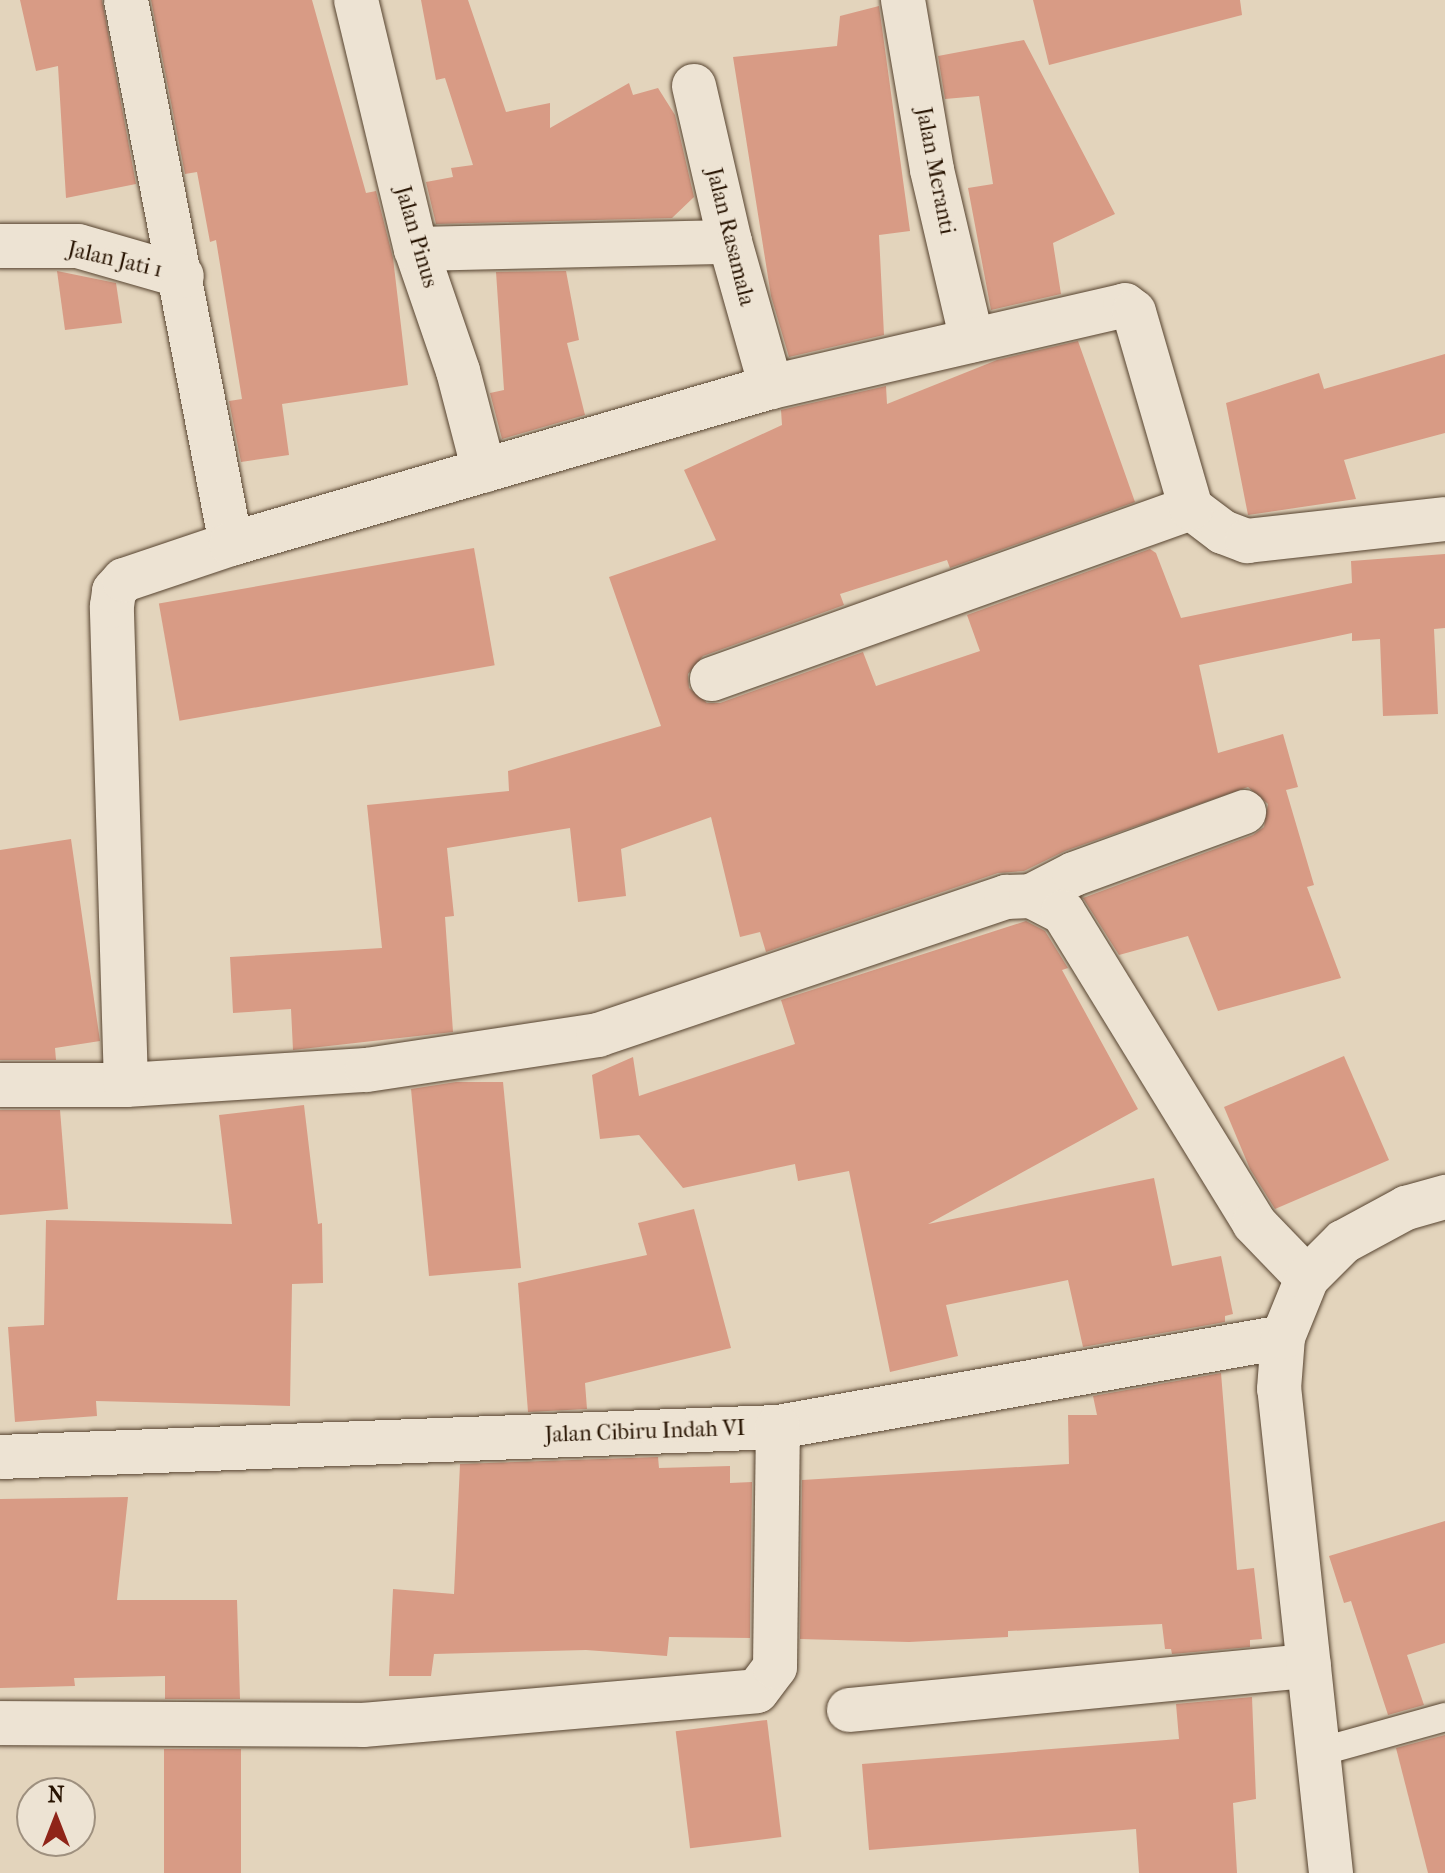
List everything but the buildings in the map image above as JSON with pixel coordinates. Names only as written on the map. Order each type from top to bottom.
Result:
[{"type":"street","points":[[126,0],[182,276],[231,544]]},
{"type":"street","name":"Jalan Pinus","points":[[356,0],[416,249],[458,371],[484,471]]},
{"type":"street","name":"Jalan Meranti","points":[[903,0],[932,170],[972,340]]},
{"type":"street","name":"Jalan Rasamala","points":[[694,86],[730,242],[771,387]]},
{"type":"street","points":[[416,249],[730,242]]},
{"type":"street","name":"Jalan Jati 1","points":[[0,246],[78,246],[182,276]]},
{"type":"street","points":[[126,1085],[114,591],[124,580],[231,544],[771,387],[1125,305],[1134,312],[1191,508],[1223,532],[1247,541],[1445,519]]},
{"type":"street","points":[[712,679],[1191,508]]},
{"type":"street","points":[[0,1085],[126,1085],[367,1070],[598,1035],[1006,897],[1031,896],[1074,874],[1244,812]]},
{"type":"street","points":[[1031,896],[1063,912],[1254,1223],[1307,1278]]},
{"type":"street","points":[[1331,1873],[1279,1389],[1283,1337],[1307,1278],[1343,1242],[1406,1208],[1445,1197]]},
{"type":"street","name":"Jalan Cibiru Indah VI","points":[[0,1457],[778,1427],[1283,1337]]},
{"type":"street","points":[[0,1723],[363,1725],[757,1691],[775,1667],[778,1427]]},
{"type":"street","points":[[849,1710],[1309,1666]]},
{"type":"lane","points":[[1319,1752],[1445,1717]]}]
